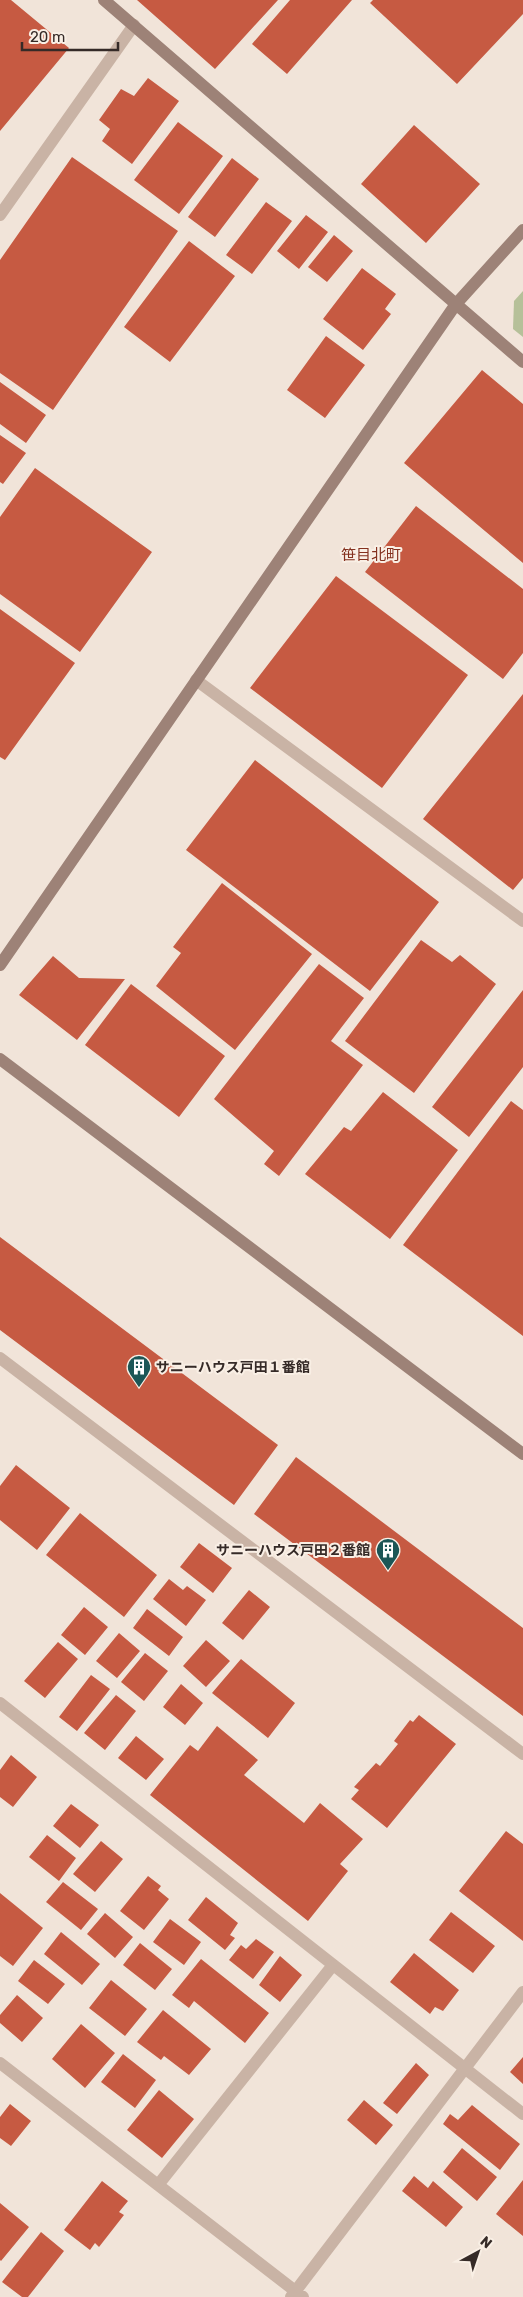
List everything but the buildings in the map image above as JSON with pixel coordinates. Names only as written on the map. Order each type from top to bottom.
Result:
[{"type":"street","points":[[104,0],[523,362]]},
{"type":"street","points":[[0,215],[134,25]]},
{"type":"street","points":[[0,965],[456,304],[523,230]]},
{"type":"street","points":[[196,680],[523,921]]},
{"type":"street","points":[[0,1059],[523,1454]]},
{"type":"street","points":[[0,1358],[523,1754]]},
{"type":"street","points":[[0,1703],[523,2114]]},
{"type":"street","points":[[158,2185],[333,1964]]},
{"type":"street","points":[[0,2063],[297,2295],[464,2067],[523,1992]]},
{"type":"green space","points":[[523,291],[523,337],[513,329],[514,301]]},
{"type":"place","name":"サニーハウス戸田１番館","points":[[139,1388]]},
{"type":"place","name":"サニーハウス戸田２番館","points":[[388,1571]]},
{"type":"district","name":"笹目北町","points":[[371,555]]}]
